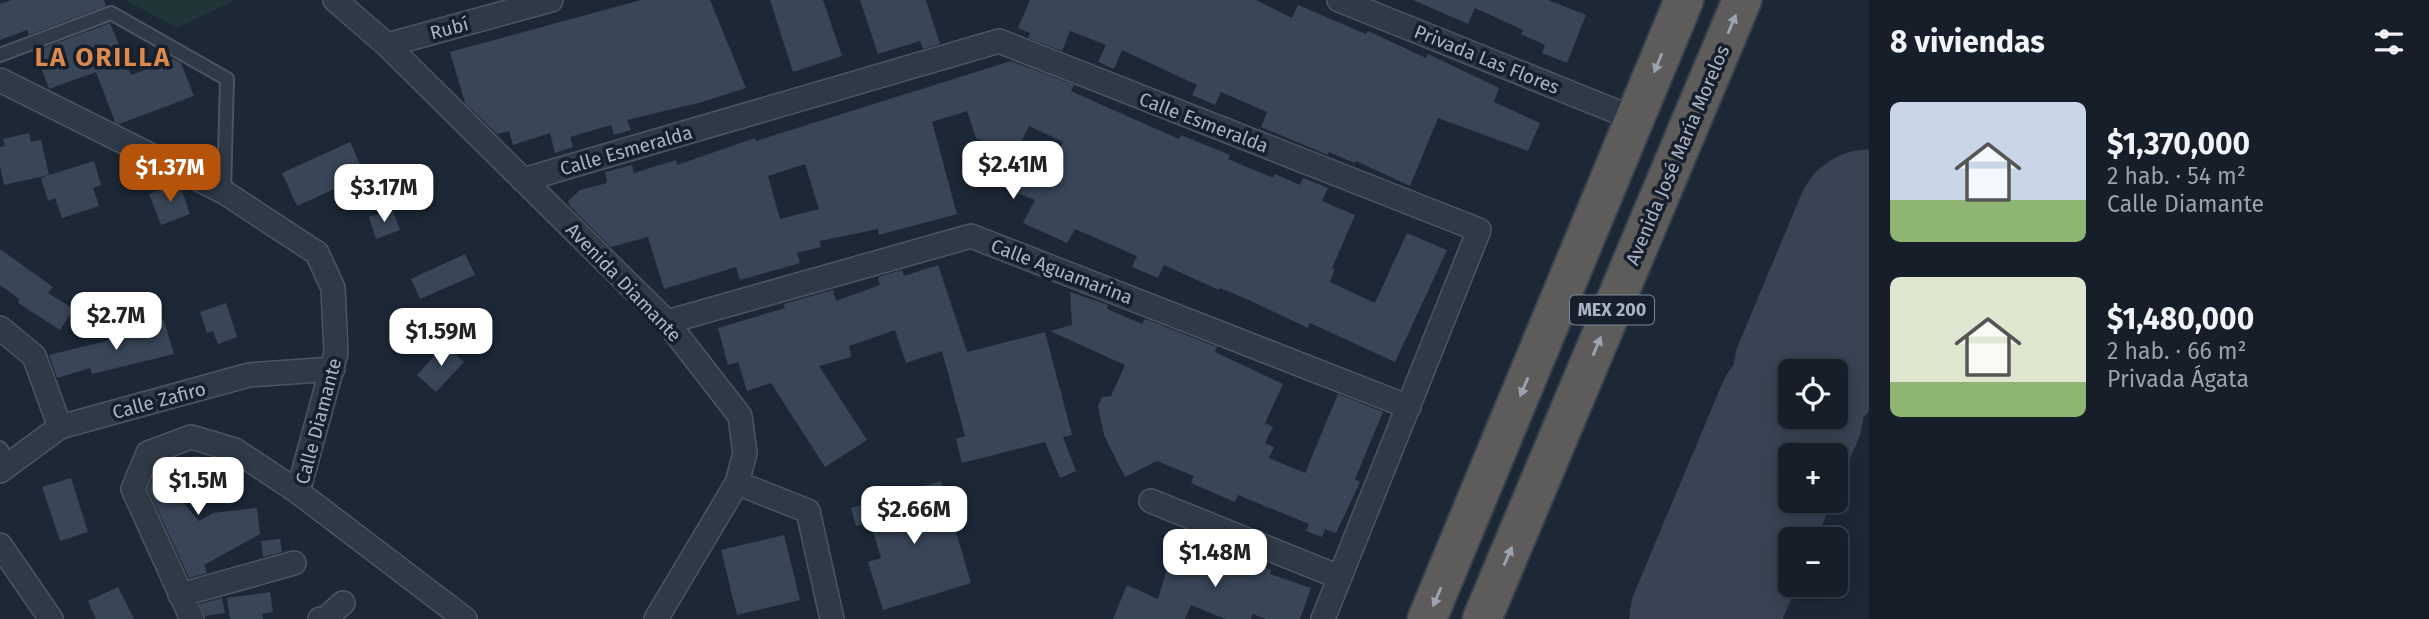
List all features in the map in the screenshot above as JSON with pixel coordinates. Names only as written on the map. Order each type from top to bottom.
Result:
[{"type":"highway","name":"MEX 200","points":[[1427,619],[1684,0]]},
{"type":"highway","name":"Avenida José María Morelos","points":[[1482,619],[1742,0]]},
{"type":"street","name":"Avenida Diamante","points":[[335,0],[387,45],[667,323],[740,415],[745,453],[737,483],[656,619]]},
{"type":"street","name":"Rubí","points":[[387,45],[551,0]]},
{"type":"street","name":"Privada Las Flores","points":[[1339,0],[1635,119]]},
{"type":"street","name":"Calle Esmeralda","points":[[523,180],[999,41],[1479,230],[1323,619]]},
{"type":"street","name":"Calle Diamante","points":[[0,80],[224,191],[317,253],[333,288],[337,353],[298,492],[465,619]]},
{"type":"street","name":"Calle Aguamarina","points":[[667,323],[971,236],[1409,407]]},
{"type":"street","points":[[0,328],[34,356],[60,427]]},
{"type":"street","name":"Calle Zafiro","points":[[3,461],[60,427],[250,376],[333,369]]},
{"type":"street","points":[[192,619],[133,489],[148,453],[191,437],[235,450],[298,492]]},
{"type":"street","points":[[737,483],[808,511],[832,619]]},
{"type":"street","points":[[1151,501],[1339,578]]},
{"type":"street","points":[[0,545],[51,619]]},
{"type":"street","points":[[180,595],[294,563]]},
{"type":"street","points":[[320,619],[326,618],[343,603]]},
{"type":"lane","points":[[0,55],[111,13],[227,79],[224,191]]},
{"type":"green space","points":[[125,0],[235,0],[177,28]]},
{"type":"building","points":[[11,0],[104,0],[106,6],[29,35],[27,30],[0,40],[0,4]]},
{"type":"building","points":[[641,0],[710,0],[746,88],[627,120],[631,130],[614,135],[611,125],[570,137],[573,147],[555,153],[550,133],[513,145],[509,131],[497,134],[465,103],[450,52]]},
{"type":"building","points":[[770,0],[823,0],[842,56],[793,72]]},
{"type":"building","points":[[860,0],[926,0],[940,44],[923,49],[920,41],[878,54]]},
{"type":"building","points":[[1030,0],[1256,0],[1292,18],[1298,5],[1366,34],[1368,31],[1426,58],[1428,54],[1499,88],[1494,102],[1540,123],[1528,151],[1438,118],[1410,186],[1356,161],[1354,163],[1329,152],[1328,155],[1261,127],[1267,112],[1221,92],[1215,105],[1192,95],[1197,85],[1122,50],[1114,69],[1098,62],[1106,45],[1070,31],[1062,51],[1028,38],[1030,33],[1018,28]]},
{"type":"building","points":[[1413,0],[1548,0],[1586,15],[1567,63],[1542,53],[1545,45],[1521,34],[1523,30],[1475,8],[1468,24]]},
{"type":"building","points":[[110,23],[131,75],[173,59],[181,63],[194,96],[119,124],[115,122],[96,72],[49,89],[35,51]]},
{"type":"building","points":[[1011,61],[1074,85],[1071,91],[1179,139],[1181,135],[1230,155],[1228,159],[1273,178],[1275,174],[1300,185],[1303,178],[1328,188],[1322,201],[1355,215],[1332,268],[1335,269],[1330,282],[1375,303],[1407,233],[1447,250],[1395,362],[1310,323],[1308,328],[1164,265],[1158,278],[1132,267],[1137,256],[1075,229],[1067,243],[1023,223],[1035,200],[999,186],[1009,162],[1046,176],[1063,142],[1029,126],[1014,156],[976,138],[967,111],[932,122],[957,214],[879,235],[878,229],[820,241],[821,247],[797,253],[800,263],[740,280],[736,267],[664,289],[648,237],[611,247],[568,201],[580,190],[607,183],[605,172],[632,165],[634,173],[676,160],[677,165],[755,138],[756,141]],"holes":[[[805,164],[819,209],[780,219],[768,176]]]},
{"type":"building","points":[[29,133],[31,142],[41,140],[49,175],[4,185],[0,166],[0,147],[5,146],[3,139]]},
{"type":"building","points":[[350,142],[365,175],[297,206],[282,173]]},
{"type":"building","points":[[94,161],[101,185],[93,188],[99,206],[62,218],[55,198],[48,201],[41,178]]},
{"type":"building","points":[[180,185],[190,214],[161,225],[149,194]]},
{"type":"building","points":[[392,209],[400,230],[376,239],[369,217]]},
{"type":"building","points":[[0,249],[53,287],[48,293],[74,309],[60,330],[18,303],[19,299],[0,285]]},
{"type":"building","points":[[465,254],[475,275],[420,299],[411,279]]},
{"type":"building","points":[[938,265],[967,352],[1045,332],[1072,435],[1063,437],[1076,471],[1060,478],[1045,442],[962,463],[956,439],[965,436],[942,351],[906,363],[895,330],[849,346],[851,357],[819,366],[867,440],[825,467],[771,383],[747,391],[738,362],[728,365],[718,328],[785,308],[783,304],[833,290],[836,301],[880,285],[878,277],[902,270],[904,276]]},
{"type":"building","points":[[1070,292],[1108,305],[1107,309],[1142,324],[1145,319],[1217,347],[1215,352],[1283,384],[1265,423],[1273,427],[1265,443],[1274,447],[1269,458],[1305,473],[1338,394],[1383,412],[1355,479],[1360,482],[1336,533],[1325,529],[1322,537],[1306,531],[1309,524],[1238,495],[1235,502],[1191,483],[1194,476],[1157,461],[1125,477],[1104,435],[1098,406],[1102,397],[1111,396],[1125,365],[1050,331],[1072,325]]},
{"type":"building","points":[[226,303],[237,337],[218,344],[213,331],[207,333],[200,312]]},
{"type":"building","points":[[164,320],[174,354],[92,374],[90,368],[57,378],[49,355],[142,332],[140,326]]},
{"type":"building","points":[[445,344],[464,362],[436,392],[417,375]]},
{"type":"building","points":[[194,456],[214,458],[217,475],[170,486],[199,521],[213,513],[257,508],[260,534],[204,565],[207,573],[189,578],[148,489],[157,468]]},
{"type":"building","points":[[71,478],[88,532],[60,541],[42,487]]},
{"type":"building","points":[[941,481],[971,583],[883,610],[868,562],[881,558],[870,522],[856,526],[851,508]]},
{"type":"building","points":[[784,535],[800,600],[737,615],[721,550]]},
{"type":"building","points":[[1176,538],[1233,555],[1271,570],[1270,574],[1311,588],[1300,619],[1266,619],[1253,614],[1251,619],[1225,619],[1191,605],[1185,619],[1113,619],[1127,585],[1158,599]]},
{"type":"building","points":[[280,539],[282,552],[263,557],[261,541]]},
{"type":"building","points":[[118,587],[134,619],[96,619],[88,601]]},
{"type":"building","points":[[270,592],[273,612],[262,614],[263,619],[230,619],[227,598]]},
{"type":"building","points":[[222,598],[225,613],[205,616],[200,604]]},
{"type":"runway","points":[[1812,359],[1869,223]]},
{"type":"runway","points":[[1703,619],[1783,429]]},
{"type":"district","name":"LA ORILLA","points":[[103,57]]}]
